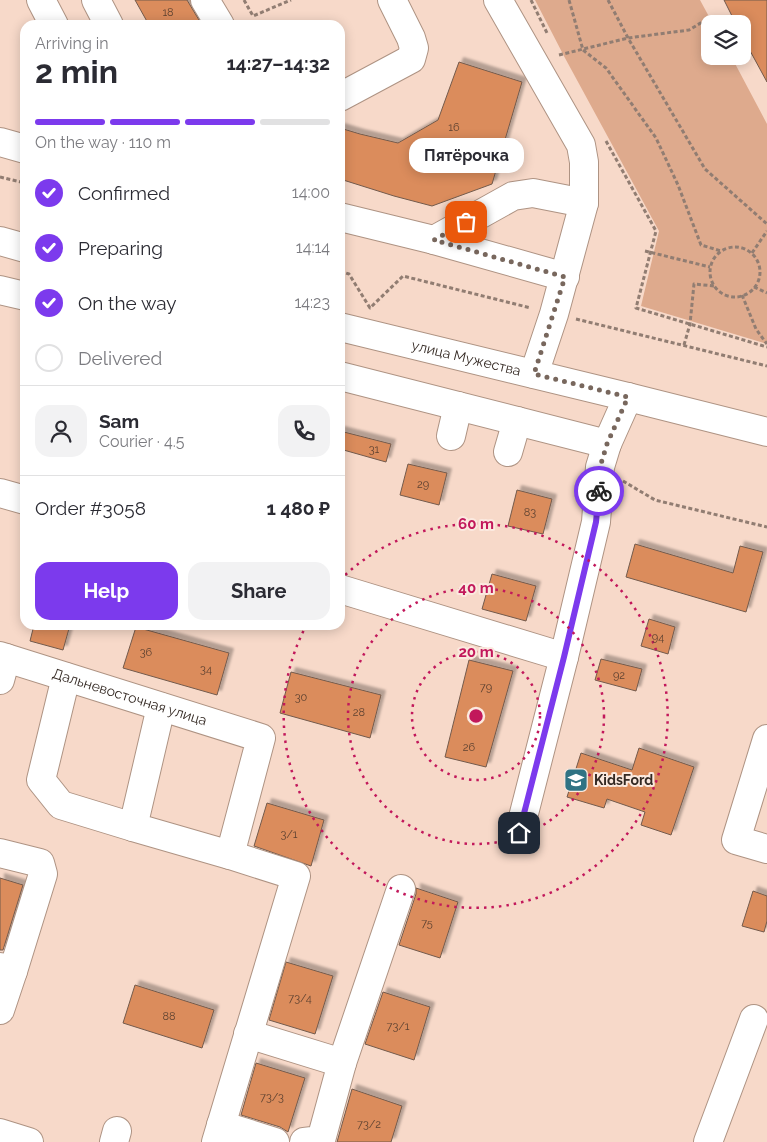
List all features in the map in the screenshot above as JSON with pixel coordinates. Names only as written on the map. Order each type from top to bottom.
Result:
[{"type":"street","points":[[41,0],[51,20]]},
{"type":"street","points":[[96,0],[106,20]]},
{"type":"street","points":[[205,0],[217,20]]},
{"type":"street","points":[[345,94],[410,59],[414,48],[411,38],[392,0]]},
{"type":"street","points":[[498,0],[581,145],[584,162],[584,202],[565,277],[534,374]]},
{"type":"street","points":[[0,142],[20,148]]},
{"type":"street","points":[[434,240],[513,196],[533,193],[584,202]]},
{"type":"street","points":[[345,218],[434,240],[565,277]]},
{"type":"street","points":[[0,242],[20,247]]},
{"type":"street","points":[[0,290],[20,295]]},
{"type":"street","name":"улица Мужества","points":[[345,328],[767,432]]},
{"type":"street","points":[[345,377],[517,421],[604,455]]},
{"type":"street","points":[[519,833],[596,522],[604,455],[628,397]]},
{"type":"street","points":[[452,436],[458,406]]},
{"type":"street","points":[[508,452],[517,421]]},
{"type":"street","points":[[0,494],[20,499]]},
{"type":"street","points":[[345,591],[564,657]]},
{"type":"street","name":"Дальневосточная улица","points":[[2,665],[66,677],[261,738],[230,855]]},
{"type":"street","points":[[66,677],[41,780],[61,805],[296,876],[218,1133],[275,1142]]},
{"type":"street","points":[[133,827],[161,707]]},
{"type":"street","points":[[767,739],[736,840],[767,849]]},
{"type":"street","points":[[0,853],[40,864],[43,874],[7,969],[0,1010]]},
{"type":"street","points":[[304,1142],[320,1140],[342,1063],[401,889]]},
{"type":"street","points":[[708,1142],[754,1019]]},
{"type":"street","points":[[248,1034],[342,1063]]},
{"type":"street","points":[[0,1133],[29,1142]]},
{"type":"path","points":[[244,0],[253,16],[291,0]]},
{"type":"path","points":[[530,0],[551,40]]},
{"type":"path","points":[[569,0],[584,50],[606,68],[656,138],[678,185],[701,245],[721,251]]},
{"type":"path","points":[[608,0],[628,38],[705,169],[767,224]]},
{"type":"path","points":[[559,55],[628,38],[689,30],[701,23]]},
{"type":"path","points":[[555,47],[564,64]]},
{"type":"path","points":[[605,139],[656,231],[636,308],[767,346]]},
{"type":"path","points":[[0,177],[20,182]]},
{"type":"path","points":[[752,253],[767,231]]},
{"type":"path","points":[[737,247],[752,253],[759,267],[758,281],[754,287],[742,295],[734,297],[727,295],[715,286],[710,274],[710,267],[721,251],[737,247]]},
{"type":"path","points":[[645,251],[710,267]]},
{"type":"path","points":[[684,345],[690,324],[694,284],[715,286]]},
{"type":"path","points":[[754,287],[767,293]]},
{"type":"path","points":[[742,295],[756,329],[767,346]]},
{"type":"path","points":[[604,455],[655,500],[767,527]]},
{"type":"shaded area","points":[[535,0],[700,0],[708,15],[701,15],[701,65],[736,65],[767,124],[767,344],[641,306],[659,231]]},
{"type":"building","points":[[135,0],[187,0],[199,20],[146,20]]},
{"type":"building","points":[[724,0],[767,0],[767,82],[751,53],[751,15],[732,15]]},
{"type":"building","points":[[459,62],[522,82],[492,184],[432,206],[345,181],[345,130],[398,143],[438,120]]},
{"type":"building","points":[[345,432],[391,444],[386,462],[345,450]]},
{"type":"building","points":[[408,464],[447,473],[439,505],[400,495]]},
{"type":"building","points":[[517,490],[552,499],[543,534],[508,526]]},
{"type":"building","points":[[635,544],[733,573],[740,546],[763,552],[746,612],[626,577]]},
{"type":"building","points":[[492,574],[536,586],[526,621],[482,609]]},
{"type":"building","points":[[649,619],[675,627],[668,654],[641,646]]},
{"type":"building","points":[[33,630],[69,630],[63,650],[30,641]]},
{"type":"building","points":[[135,630],[147,630],[229,653],[217,695],[123,668]]},
{"type":"building","points":[[601,659],[642,669],[636,691],[595,680]]},
{"type":"building","points":[[469,660],[513,671],[486,767],[445,757]]},
{"type":"building","points":[[291,672],[381,695],[370,738],[280,713]]},
{"type":"building","points":[[639,748],[694,767],[671,835],[641,825],[645,812],[607,799],[604,808],[567,797],[581,753],[632,770]]},
{"type":"building","points":[[267,803],[324,820],[311,866],[254,846]]},
{"type":"building","points":[[0,878],[23,885],[3,950],[0,950]]},
{"type":"building","points":[[416,888],[458,902],[440,958],[399,945],[416,894]]},
{"type":"building","points":[[753,891],[767,896],[767,921],[764,932],[742,926]]},
{"type":"building","points":[[286,962],[333,976],[315,1034],[269,1020]]},
{"type":"building","points":[[135,985],[214,1010],[202,1048],[123,1023]]},
{"type":"building","points":[[383,992],[430,1007],[414,1060],[365,1044]]},
{"type":"building","points":[[256,1063],[305,1078],[288,1132],[280,1127],[241,1115]]},
{"type":"building","points":[[352,1089],[402,1106],[391,1142],[337,1142]]},
{"type":"way so far","points":[[466,222],[434,240],[565,277],[534,374],[628,397],[607,444],[600,467],[599,491]]},
{"type":"place","name":"Пятёрочка","points":[[466,222]]},
{"type":"place","name":"KidsFord","points":[[576,780]]},
{"type":"route","points":[[519,833],[596,522],[599,491]]}]
